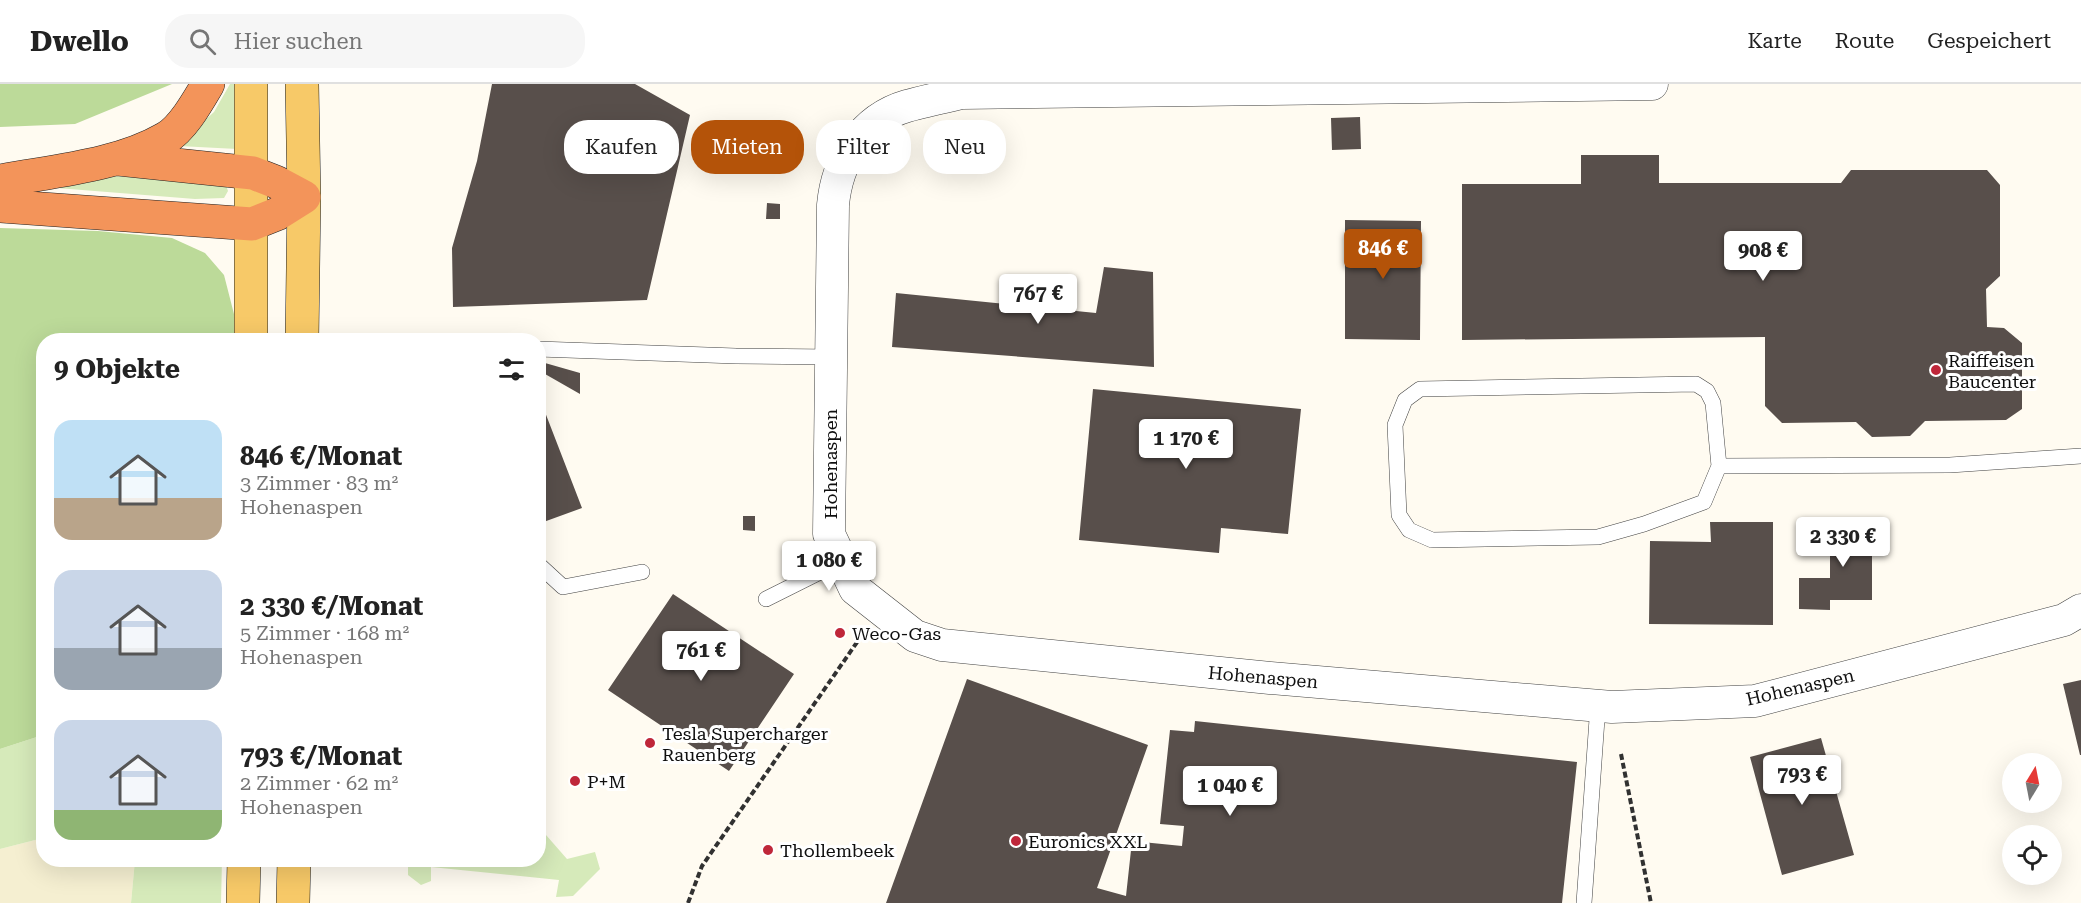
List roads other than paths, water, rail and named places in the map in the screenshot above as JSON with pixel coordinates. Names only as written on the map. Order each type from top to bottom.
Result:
[{"type":"highway","points":[[0,181],[118,159],[167,138],[191,111],[208,84]]},
{"type":"highway","points":[[0,206],[252,224],[277,214],[304,197],[253,173],[118,159]]},
{"type":"main road","points":[[251,84],[253,173],[251,333]]},
{"type":"main road","points":[[302,84],[303,333]]},
{"type":"main road","points":[[243,903],[244,867]]},
{"type":"main road","points":[[293,903],[294,867]]},
{"type":"street","name":"Hohenaspen","points":[[1652,84],[1039,88],[962,93],[905,106],[871,124],[850,150],[837,180],[832,205],[829,534],[855,589],[915,636],[942,645],[1270,678],[1605,706],[1755,701],[2064,620],[2081,610]]},
{"type":"lane","points":[[546,349],[830,357]]},
{"type":"lane","points":[[1696,384],[1707,392],[1713,403],[1719,466],[1704,502],[1644,524],[1598,537],[1432,540],[1408,530],[1399,515],[1395,425],[1405,400],[1420,389],[1696,384]]},
{"type":"lane","points":[[1719,466],[1950,465],[2081,456]]},
{"type":"lane","points":[[766,599],[842,561]]},
{"type":"lane","points":[[546,571],[563,587],[642,572]]},
{"type":"lane","points":[[1584,903],[1605,706]]},
{"type":"place","name":"Raiffeisen Baucenter","points":[[1936,370]]},
{"type":"place","name":"Weco-Gas","points":[[840,633]]},
{"type":"place","name":"Tesla Supercharger Rauenberg","points":[[650,743]]},
{"type":"place","name":"P+M","points":[[575,781]]},
{"type":"place","name":"Euronics XXL","points":[[1016,841]]},
{"type":"place","name":"Thollembeek","points":[[768,850]]}]
